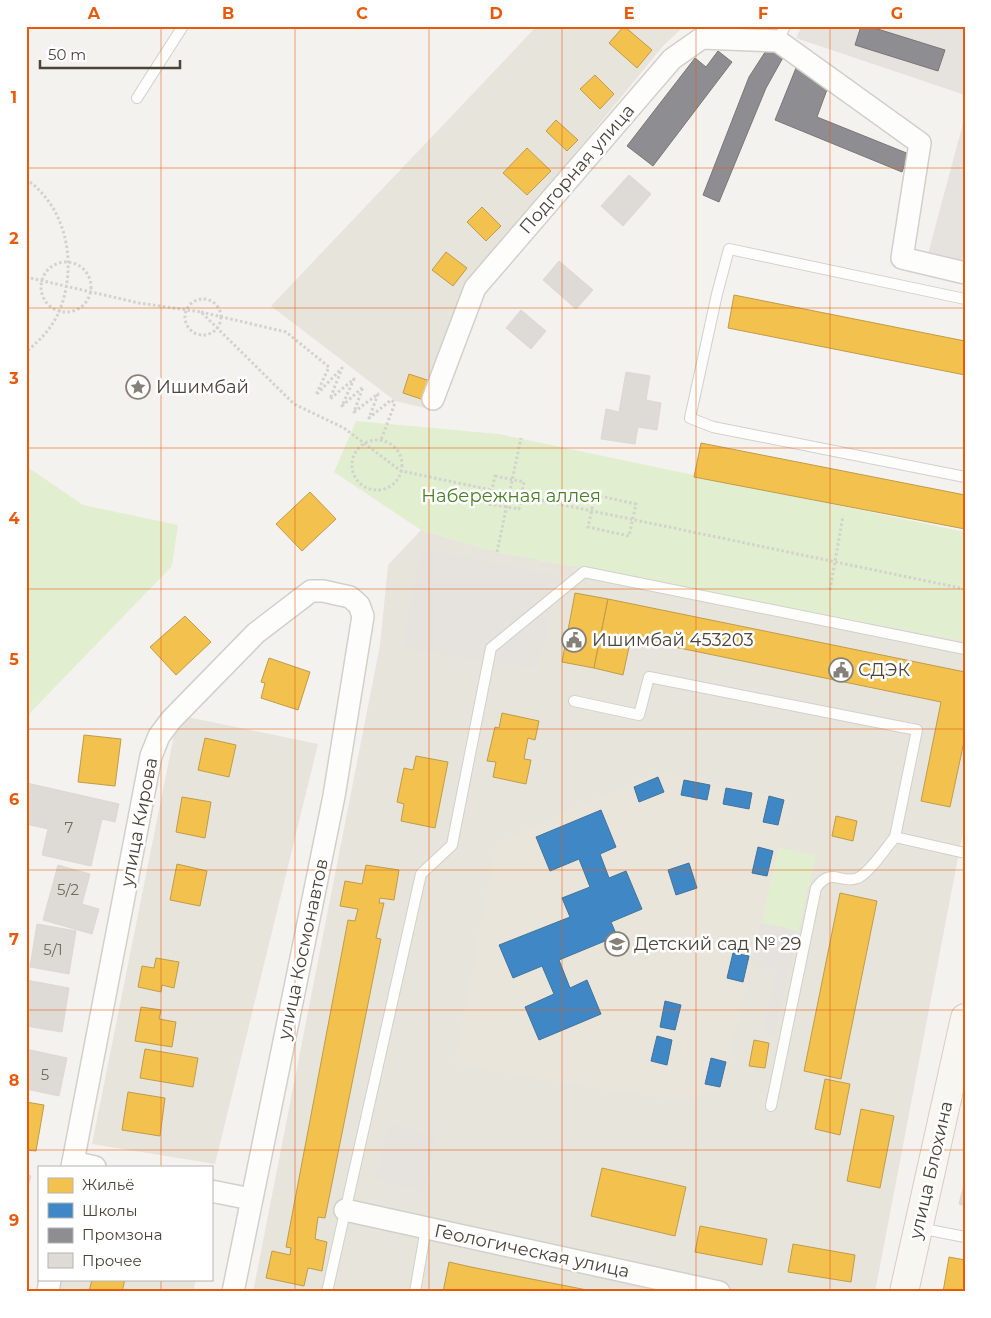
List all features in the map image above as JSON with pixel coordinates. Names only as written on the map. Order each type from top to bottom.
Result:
[{"type":"main road","name":"улица Блохина","points":[[904,1292],[965,1018]]},
{"type":"street","points":[[781,34],[920,143],[902,258],[965,273]]},
{"type":"street","name":"Подгорная улица","points":[[433,399],[475,288],[672,59],[702,38],[781,34]]},
{"type":"street","name":"улица Кирова","points":[[73,1164],[151,756],[160,736],[171,720],[256,633],[312,591],[323,591],[350,597],[359,605]]},
{"type":"street","name":"улица Космонавтов","points":[[233,1292],[334,796],[363,616],[359,605]]},
{"type":"street","points":[[73,1164],[88,1166]]},
{"type":"street","points":[[212,1191],[251,1199]]},
{"type":"street","name":"Геологическая улица","points":[[345,1210],[719,1292]]},
{"type":"lane","points":[[137,98],[182,26]]},
{"type":"lane","points":[[965,299],[729,249],[717,294],[690,418],[713,427],[965,477]]},
{"type":"lane","points":[[327,1292],[421,874],[452,845],[491,648],[584,572],[965,649]]},
{"type":"lane","points":[[574,701],[638,715],[649,677],[917,730],[895,837],[859,877],[851,879],[833,876],[823,879],[816,888],[772,1106]]},
{"type":"lane","points":[[895,837],[965,853]]},
{"type":"lane","points":[[414,1292],[426,1228]]},
{"type":"lane","points":[[918,1228],[965,1237]]},
{"type":"path","points":[[26,179],[51,205],[64,231],[69,262],[67,288],[59,312],[41,339],[26,352]]},
{"type":"path","points":[[60,262],[69,262],[79,265],[86,272],[91,281],[91,292],[85,304],[77,310],[59,312],[49,306],[43,298],[40,288],[42,281],[44,274],[51,266],[60,262]]},
{"type":"path","points":[[26,277],[67,288],[139,303],[201,312],[286,332],[328,367],[316,395],[342,368],[330,399],[354,379],[342,406],[364,387],[354,412],[378,394],[370,418],[391,400],[395,403],[381,440]]},
{"type":"path","points":[[205,298],[216,303],[220,308],[220,326],[205,335],[193,332],[186,322],[186,310],[194,301],[205,298]]},
{"type":"path","points":[[201,312],[294,404],[344,428],[401,471],[965,589]]},
{"type":"path","points":[[497,552],[521,438]]},
{"type":"path","points":[[371,440],[381,440],[390,443],[397,450],[401,459],[401,471],[396,482],[383,490],[368,489],[359,484],[352,471],[352,461],[355,452],[364,443],[371,440]]},
{"type":"path","points":[[495,476],[524,482],[519,510],[489,504],[492,490],[495,476]]},
{"type":"path","points":[[595,495],[636,504],[629,536],[588,527],[592,510],[595,495]]},
{"type":"path","points":[[830,590],[843,516]]},
{"type":"shaded area","points":[[537,26],[684,26],[663,46],[469,283],[425,408],[395,401],[271,306]]},
{"type":"shaded area","points":[[802,26],[965,26],[965,95],[796,38]]},
{"type":"shaded area","points":[[965,116],[965,262],[928,254]]},
{"type":"shaded area","points":[[421,530],[497,552],[965,641],[965,821],[875,1292],[253,1292],[380,645],[388,565]]},
{"type":"shaded area","points":[[421,548],[560,576],[538,669],[402,648]]},
{"type":"shaded area","points":[[178,715],[318,744],[215,1164],[92,1144]]},
{"type":"shaded area","name":"Детский сад № 29","points":[[659,772],[790,799],[722,1089],[680,1101],[454,1065],[496,843]]},
{"type":"shaded area","points":[[761,923],[798,931],[774,1036],[762,1033],[776,971],[751,965]]},
{"type":"shaded area","points":[[388,1124],[437,1135],[424,1191],[375,1180]]},
{"type":"shaded area","points":[[62,1280],[196,1280],[193,1292],[59,1292]]},
{"type":"green space","name":"Набережная аллея","points":[[356,421],[499,434],[965,532],[965,641],[497,552],[421,530],[334,472]]},
{"type":"green space","points":[[26,466],[83,505],[178,525],[172,566],[26,717]]},
{"type":"green space","points":[[779,847],[816,856],[798,931],[761,923]]},
{"type":"building: Жильё","points":[[624,26],[652,50],[637,68],[609,43]]},
{"type":"building: Жильё","points":[[595,75],[614,94],[600,109],[580,89]]},
{"type":"building: Жильё","points":[[556,120],[578,140],[567,151],[546,131]]},
{"type":"building: Жильё","points":[[527,148],[551,171],[527,195],[503,173]]},
{"type":"building: Жильё","points":[[482,207],[501,226],[486,241],[467,222]]},
{"type":"building: Жильё","points":[[446,252],[467,268],[453,286],[432,270]]},
{"type":"building: Жильё","points":[[734,295],[965,341],[965,375],[728,328]]},
{"type":"building: Жильё","points":[[409,374],[430,381],[424,400],[403,393]]},
{"type":"building: Жильё","points":[[701,443],[965,495],[965,529],[694,477]]},
{"type":"building: Жильё","points":[[310,492],[336,519],[302,551],[276,524]]},
{"type":"building: Жильё","points":[[575,593],[608,599],[594,668],[562,662]]},
{"type":"building: Жильё","points":[[608,599],[965,672],[965,737],[950,807],[921,801],[941,702],[631,638],[623,675],[594,668]]},
{"type":"building: Жильё","points":[[185,616],[211,642],[176,675],[150,647]]},
{"type":"building: Жильё","points":[[269,658],[310,672],[298,710],[261,698],[265,683],[261,682]]},
{"type":"building: Жильё","points":[[502,713],[539,721],[535,740],[528,738],[524,759],[531,760],[526,784],[493,777],[496,762],[487,761],[495,727],[499,728]]},
{"type":"building: Жильё","points":[[84,735],[121,739],[115,786],[78,782]]},
{"type":"building: Жильё","points":[[205,738],[236,745],[229,777],[198,770]]},
{"type":"building: Жильё","points":[[416,756],[448,762],[435,828],[401,821],[404,804],[397,802],[404,768],[413,770]]},
{"type":"building: Жильё","points":[[182,797],[211,802],[205,838],[176,832]]},
{"type":"building: Жильё","points":[[836,816],[857,821],[853,841],[832,836]]},
{"type":"building: Жильё","points":[[177,864],[207,871],[200,906],[170,900]]},
{"type":"building: Жильё","points":[[366,865],[399,870],[394,900],[380,898],[379,903],[384,903],[376,938],[381,939],[325,1218],[318,1217],[315,1239],[327,1242],[322,1271],[308,1268],[304,1286],[266,1278],[272,1251],[290,1255],[291,1248],[286,1247],[348,920],[355,921],[358,909],[340,906],[345,881],[362,884]]},
{"type":"building: Жильё","points":[[840,893],[877,901],[841,1079],[804,1071]]},
{"type":"building: Жильё","points":[[156,958],[179,962],[174,988],[162,985],[161,992],[138,987],[142,966],[154,968]]},
{"type":"building: Жильё","points":[[141,1007],[161,1010],[159,1019],[176,1022],[172,1047],[135,1041]]},
{"type":"building: Жильё","points":[[754,1040],[769,1043],[765,1068],[749,1066]]},
{"type":"building: Жильё","points":[[145,1049],[198,1058],[193,1087],[140,1078]]},
{"type":"building: Жильё","points":[[825,1079],[850,1084],[840,1135],[815,1129]]},
{"type":"building: Жильё","points":[[128,1092],[165,1098],[160,1136],[122,1130]]},
{"type":"building: Жильё","points":[[26,1102],[44,1105],[36,1151],[26,1150]]},
{"type":"building: Жильё","points":[[861,1109],[894,1116],[880,1188],[847,1181]]},
{"type":"building: Жильё","points":[[602,1168],[686,1187],[675,1236],[591,1216]]},
{"type":"building: Жильё","points":[[700,1226],[767,1239],[762,1265],[695,1252]]},
{"type":"building: Жильё","points":[[793,1244],[855,1255],[851,1282],[788,1272]]},
{"type":"building: Жильё","points":[[949,1257],[965,1260],[965,1292],[943,1292]]},
{"type":"building: Жильё","points":[[449,1262],[471,1267],[597,1292],[443,1292]]},
{"type":"building: Жильё","points":[[92,1280],[125,1280],[122,1292],[89,1292]]},
{"type":"building: Школы","points":[[658,777],[664,792],[639,802],[634,787]]},
{"type":"building: Школы","points":[[684,780],[710,785],[707,800],[681,795]]},
{"type":"building: Школы","points":[[726,788],[752,793],[749,809],[723,804]]},
{"type":"building: Школы","points":[[769,796],[784,800],[778,825],[763,822]]},
{"type":"building: Школы","points":[[601,810],[616,847],[600,854],[609,878],[626,871],[642,909],[611,922],[617,936],[559,960],[570,988],[587,980],[601,1014],[539,1040],[525,1007],[554,994],[542,966],[513,978],[499,945],[570,917],[562,898],[590,887],[579,859],[550,871],[536,837]]},
{"type":"building: Школы","points":[[758,847],[773,851],[767,876],[752,873]]},
{"type":"building: Школы","points":[[689,863],[697,888],[676,895],[668,870]]},
{"type":"building: Школы","points":[[733,953],[749,956],[743,982],[727,978]]},
{"type":"building: Школы","points":[[665,1001],[681,1005],[675,1030],[660,1027]]},
{"type":"building: Школы","points":[[657,1036],[672,1040],[667,1065],[651,1061]]},
{"type":"building: Школы","points":[[711,1058],[726,1062],[720,1087],[705,1084]]},
{"type":"building: Промзона","points":[[861,26],[868,26],[945,50],[938,71],[855,45]]},
{"type":"building: Промзона","points":[[769,46],[785,54],[766,88],[719,202],[703,195],[749,77]]},
{"type":"building: Промзона","points":[[718,51],[732,62],[653,166],[627,146],[695,58],[706,67]]},
{"type":"building: Промзона","points":[[798,63],[829,84],[817,117],[909,154],[902,172],[775,120]]},
{"type":"building: Прочее","points":[[629,175],[651,194],[623,226],[601,206]]},
{"type":"building: Прочее","points":[[559,261],[593,290],[576,309],[543,280]]},
{"type":"building: Прочее","points":[[521,310],[546,331],[531,349],[506,328]]},
{"type":"building: Прочее","points":[[626,372],[650,376],[646,400],[661,403],[657,430],[638,427],[635,444],[601,439],[606,409],[619,412]]},
{"type":"building: Прочее","points":[[27,783],[119,804],[115,822],[102,819],[91,866],[42,855],[48,829],[26,824]]},
{"type":"building: Прочее","points":[[58,865],[90,874],[82,904],[99,909],[92,934],[43,920]]},
{"type":"building: Прочее","points":[[37,924],[76,931],[69,974],[30,967]]},
{"type":"building: Прочее","points":[[26,980],[69,988],[62,1032],[26,1026]]},
{"type":"building: Прочее","points":[[26,1049],[67,1058],[59,1096],[26,1089]]},
{"type":"building: Прочее","points":[[26,1174],[31,1176],[26,1192]]},
{"type":"building: Прочее","points":[[965,1180],[965,1206],[959,1204]]},
{"type":"place","name":"Ишимбай","points":[[138,387]]},
{"type":"place","name":"Ишимбай 453203","points":[[574,640]]},
{"type":"place","name":"СДЭК","points":[[841,670]]},
{"type":"place","name":"Детский сад № 29","points":[[617,944]]}]
